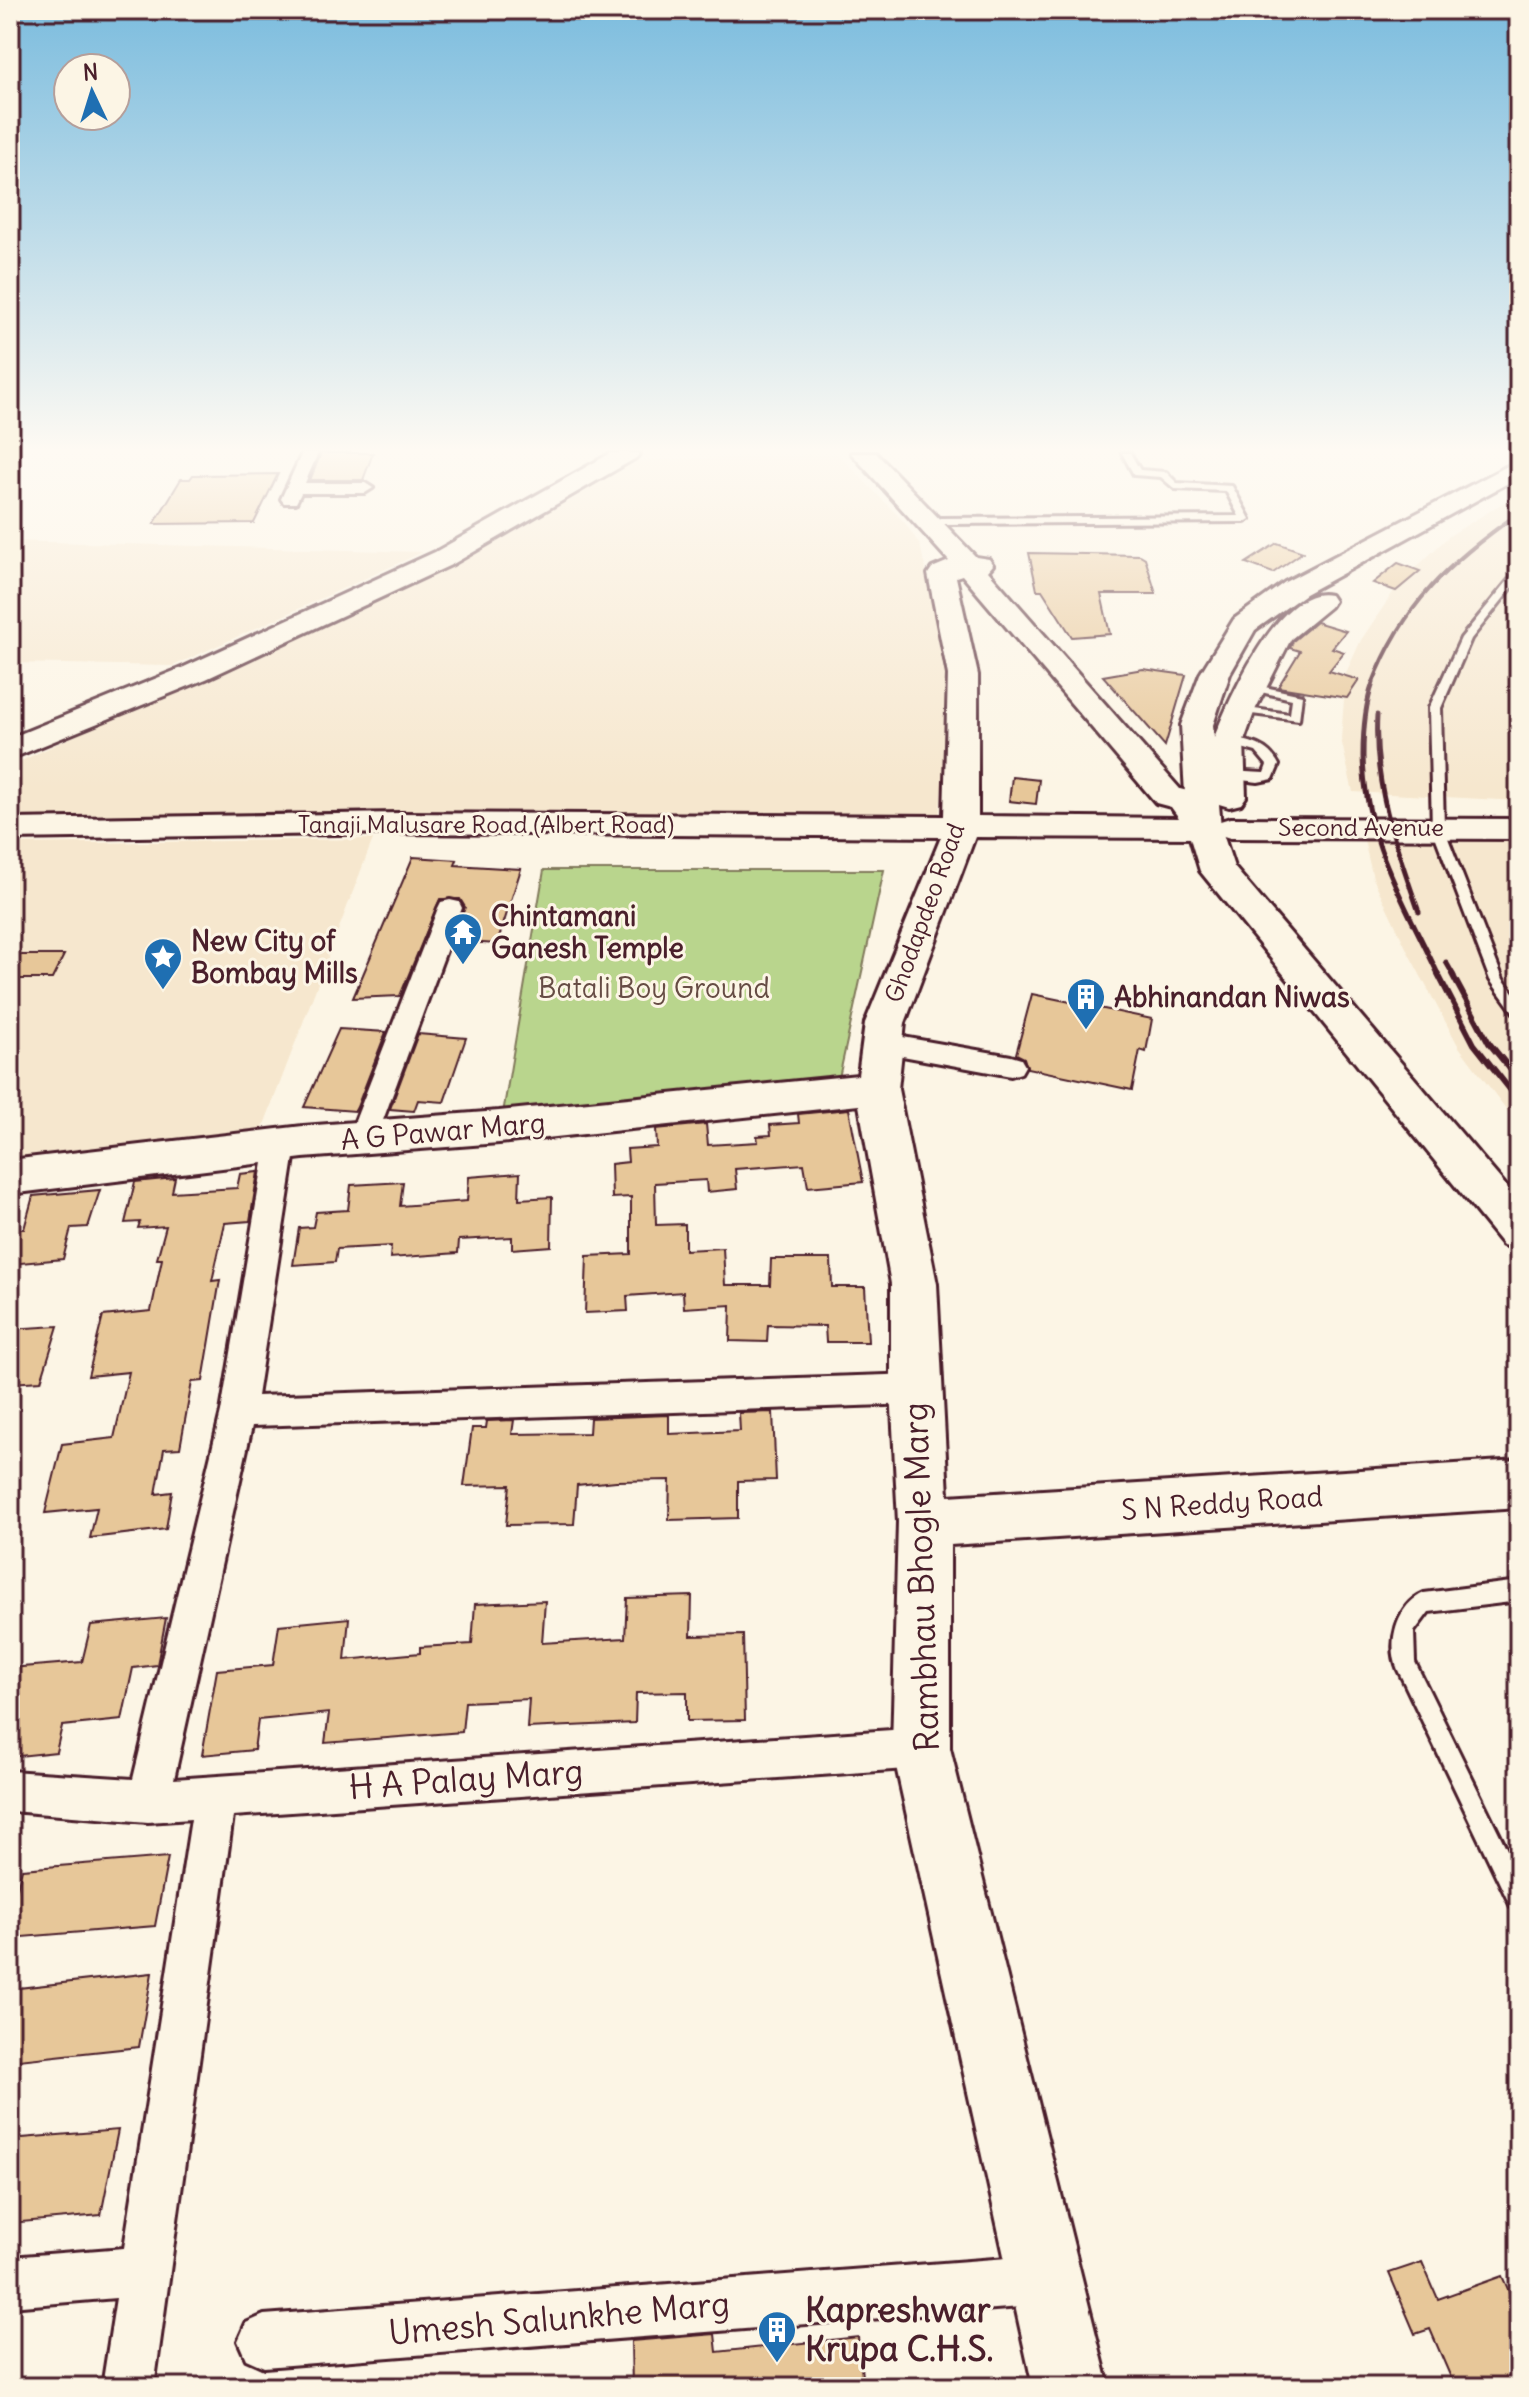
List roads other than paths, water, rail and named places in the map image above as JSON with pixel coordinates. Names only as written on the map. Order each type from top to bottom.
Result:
[{"type":"street","points":[[10,749],[195,673],[429,565]]},
{"type":"street","points":[[1338,565],[1295,588],[1244,625],[1215,674],[1197,725],[1211,856],[1228,884],[1519,1232]]},
{"type":"street","points":[[1206,819],[1228,775],[1228,741],[1279,635],[1328,595],[1380,565]]},
{"type":"street","points":[[974,566],[1168,796],[1206,819],[1252,880],[1519,1196]]},
{"type":"street","name":"Ghodapdeo Road","points":[[879,1066],[885,1023],[961,828],[963,675],[941,578],[946,570],[974,566]]},
{"type":"street","name":"Second Avenue","points":[[961,828],[1206,819],[1519,829]]},
{"type":"street","name":"Tanaji Malusare Road (Albert Road)","points":[[10,829],[399,823],[961,828]]},
{"type":"street","points":[[362,1139],[450,908]]},
{"type":"street","points":[[879,1066],[1011,1066]]},
{"type":"street","name":"A G Pawar Marg","points":[[10,1177],[281,1145],[362,1139],[879,1066]]},
{"type":"street","name":"Rambhau Bhogle Marg","points":[[879,1066],[890,1169],[914,1284],[916,1389],[924,1522],[921,1748],[1071,2387]]},
{"type":"street","points":[[148,1801],[238,1412],[281,1145]]},
{"type":"street","points":[[238,1412],[916,1389]]},
{"type":"street","name":"S N Reddy Road","points":[[924,1522],[1518,1486]]},
{"type":"street","name":"H A Palay Marg","points":[[10,1791],[148,1801],[921,1748]]},
{"type":"street","points":[[128,2387],[215,1796]]},
{"type":"street","points":[[10,2282],[145,2271]]},
{"type":"street","name":"Umesh Salunkhe Marg","points":[[264,2341],[1046,2280]]},
{"type":"lane","points":[[1519,573],[1466,638],[1435,708],[1438,828],[1497,980],[1519,1010]]},
{"type":"lane","points":[[1228,741],[1260,748],[1269,755],[1273,765],[1269,776],[1228,775]]},
{"type":"lane","points":[[1519,1591],[1424,1603],[1404,1629],[1405,1663],[1519,1899]]},
{"type":"railway","points":[[1372,685],[1398,631],[1431,587],[1452,565]]},
{"type":"railway","points":[[1373,683],[1366,709],[1363,747],[1365,787],[1371,816],[1400,896],[1438,975]]},
{"type":"railway","points":[[1377,715],[1382,791],[1419,912]]},
{"type":"railway","points":[[1446,962],[1454,976]]},
{"type":"railway","points":[[1452,974],[1489,1043],[1519,1080]]},
{"type":"railway","points":[[1438,975],[1474,1044],[1519,1101]]},
{"type":"place","name":"Chintamani Ganesh Temple","points":[[463,966]]},
{"type":"place","name":"New City of Bombay Mills","points":[[163,991]]},
{"type":"place","name":"Abhinandan Niwas","points":[[1086,1031]]},
{"type":"place","name":"Kapreshwar Krupa C.H.S.","points":[[777,2364]]},
{"type":"park label","name":"Batali Boy Ground","points":[[654,988]]}]
